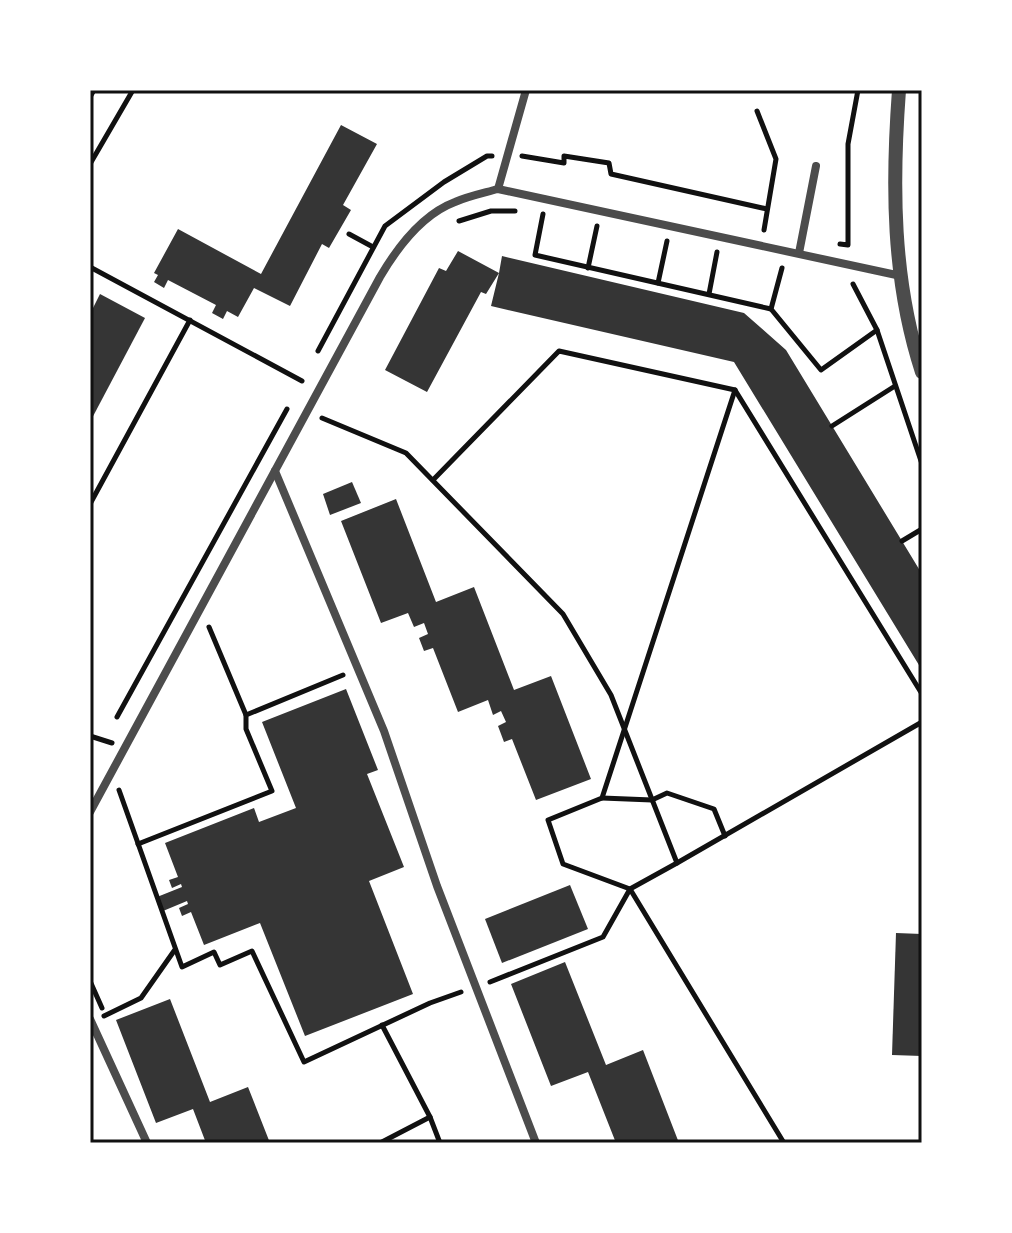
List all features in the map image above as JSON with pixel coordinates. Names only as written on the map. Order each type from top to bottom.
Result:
[{"type":"street","points":[[498,189],[526,90]]},
{"type":"street","points":[[899,90],[894,217],[901,276],[922,372]]},
{"type":"street","points":[[799,253],[816,166]]},
{"type":"street","points":[[90,812],[391,257],[413,231],[452,202],[498,189],[901,276]]},
{"type":"street","points":[[275,471],[384,731],[437,886],[536,1143]]},
{"type":"street","points":[[91,1021],[147,1143]]},
{"type":"path","points":[[90,97],[94,90]]},
{"type":"path","points":[[90,164],[133,90]]},
{"type":"path","points":[[507,156],[564,163],[564,156],[609,163],[611,174],[767,209],[776,159],[757,111]]},
{"type":"path","points":[[454,222],[491,211],[517,211]]},
{"type":"path","points":[[530,212],[557,215]]},
{"type":"path","points":[[543,212],[535,255],[771,309],[821,370],[877,330]]},
{"type":"path","points":[[922,212],[922,226]]},
{"type":"path","points":[[584,220],[598,222],[588,268]]},
{"type":"path","points":[[349,234],[391,257]]},
{"type":"path","points":[[654,236],[680,242]]},
{"type":"path","points":[[658,283],[668,239]]},
{"type":"path","points":[[704,249],[730,255]]},
{"type":"path","points":[[709,294],[717,252]]},
{"type":"path","points":[[769,265],[797,271]]},
{"type":"path","points":[[90,267],[302,381]]},
{"type":"path","points":[[771,309],[782,268]]},
{"type":"path","points":[[841,281],[855,284],[877,330],[922,464]]},
{"type":"path","points":[[90,504],[190,320]]},
{"type":"path","points":[[433,480],[559,351],[735,390],[922,694]]},
{"type":"path","points":[[832,426],[895,386]]},
{"type":"path","points":[[602,798],[735,390]]},
{"type":"path","points":[[327,408],[321,419],[406,453],[563,614],[611,695],[677,863]]},
{"type":"path","points":[[117,717],[270,438]]},
{"type":"path","points":[[902,541],[922,529]]},
{"type":"path","points":[[138,844],[272,791],[246,729],[246,715],[201,608]]},
{"type":"path","points":[[246,715],[357,669]]},
{"type":"path","points":[[112,770],[182,967],[214,952],[220,965],[252,951],[304,1062],[430,1003],[603,937],[630,889],[922,722]]},
{"type":"path","points":[[725,836],[714,809],[667,793],[652,800],[602,798],[548,820],[563,864],[630,889],[784,1143]]},
{"type":"path","points":[[91,1021],[141,998],[174,950]]},
{"type":"path","points":[[90,981],[106,1016]]},
{"type":"path","points":[[382,1025],[430,1117],[440,1143]]},
{"type":"path","points":[[380,1143],[430,1117]]},
{"type":"building","points":[[341,125],[377,144],[343,205],[351,210],[329,248],[322,244],[290,306],[254,288],[238,317],[227,311],[223,319],[212,313],[216,305],[168,280],[164,288],[154,282],[158,275],[154,273],[178,229],[261,274]]},
{"type":"building","points":[[458,251],[499,273],[486,294],[481,292],[427,392],[385,370],[439,268],[446,271]]},
{"type":"building","points":[[502,256],[744,313],[786,350],[922,574],[922,670],[734,362],[491,306]]},
{"type":"building","points":[[100,294],[145,318],[90,422],[90,314]]},
{"type":"building","points":[[352,482],[361,503],[330,515],[323,494]]},
{"type":"building","points":[[396,499],[436,602],[474,587],[514,690],[551,676],[591,779],[536,800],[512,739],[504,742],[498,726],[506,722],[501,711],[493,715],[488,700],[458,712],[433,648],[424,651],[419,638],[428,634],[424,623],[414,627],[408,613],[381,623],[341,521]]},
{"type":"building","points":[[346,689],[378,770],[367,774],[404,867],[369,881],[413,994],[305,1036],[260,923],[204,945],[191,912],[182,916],[179,908],[188,904],[187,901],[163,911],[157,897],[182,887],[181,884],[172,888],[169,880],[178,877],[165,843],[254,808],[259,822],[296,808],[262,722]]},
{"type":"building","points":[[570,885],[588,929],[502,963],[485,919]]},
{"type":"building","points":[[896,933],[922,934],[922,1056],[892,1055]]},
{"type":"building","points":[[565,962],[606,1065],[643,1050],[679,1143],[616,1143],[588,1072],[551,1086],[511,984]]},
{"type":"building","points":[[170,999],[210,1102],[248,1087],[270,1143],[206,1143],[193,1109],[156,1123],[116,1020]]}]
